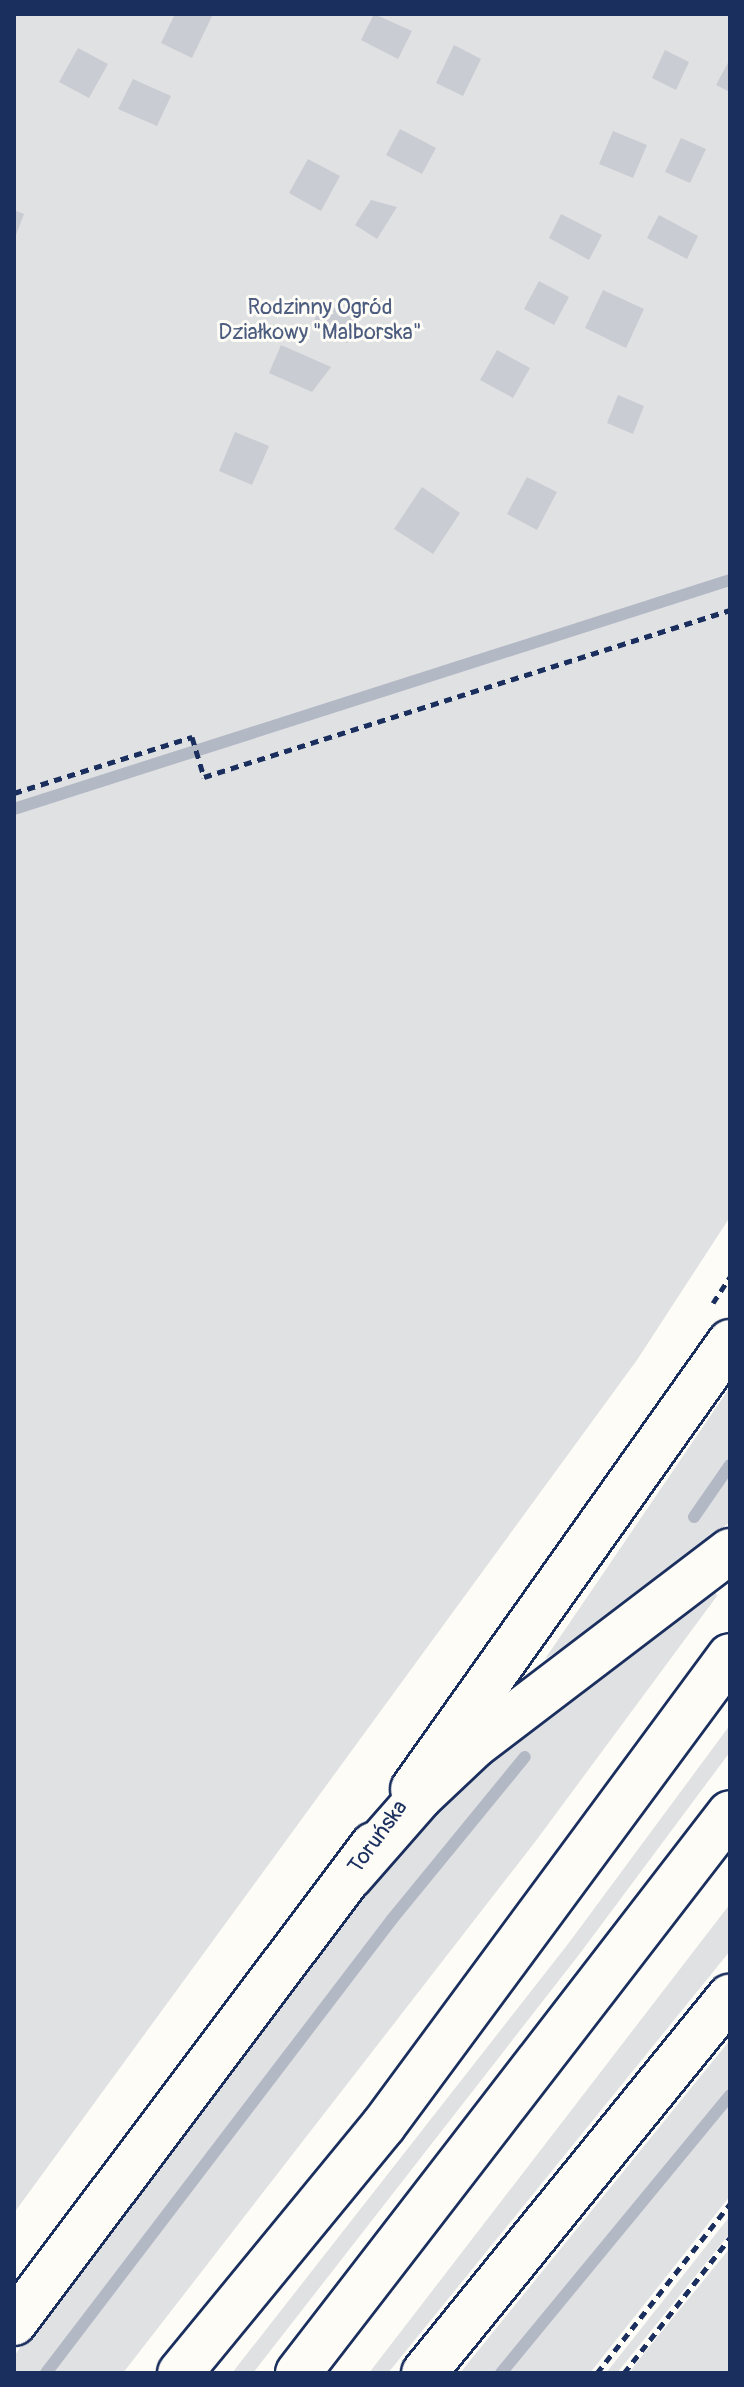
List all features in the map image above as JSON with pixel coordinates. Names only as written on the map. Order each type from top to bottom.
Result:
[{"type":"main road","name":"Toruńska","points":[[14,2323],[350,1877],[730,1342]]},
{"type":"main road","points":[[350,1877],[411,1806],[474,1746],[730,1551]]},
{"type":"main road","points":[[180,2373],[383,2126],[730,1656]]},
{"type":"main road","points":[[298,2373],[730,1813]]},
{"type":"main road","points":[[424,2373],[730,1997]]},
{"type":"path","points":[[14,793],[192,737],[204,777],[730,610]]},
{"type":"path","points":[[597,2373],[730,2204]]},
{"type":"path","points":[[624,2373],[730,2238]]},
{"type":"green space","name":"Rodzinny Ogród Działkowy \"Malborska\"","points":[[14,14],[730,14],[730,1217],[637,1360],[14,2213]]},
{"type":"green space","points":[[730,1387],[730,1522],[614,1615],[545,1659]]},
{"type":"green space","points":[[715,1590],[717,1596],[538,1838],[123,2373],[14,2373],[14,2356],[409,1839],[495,1752]]},
{"type":"green space","points":[[730,1725],[730,1752],[581,1952],[253,2373],[232,2373],[568,1944]]},
{"type":"green space","points":[[730,1904],[730,1951],[388,2373],[369,2373]]},
{"type":"green space","points":[[730,2040],[730,2196],[590,2373],[460,2373]]},
{"type":"green space","points":[[730,2216],[730,2233],[617,2373],[606,2373]]},
{"type":"green space","points":[[730,2248],[730,2373],[629,2373],[645,2352]]},
{"type":"building","points":[[175,14],[213,14],[192,58],[161,43]]},
{"type":"building","points":[[374,14],[412,31],[398,59],[361,40]]},
{"type":"building","points":[[454,45],[481,59],[463,96],[436,83]]},
{"type":"building","points":[[78,48],[108,64],[89,98],[59,82]]},
{"type":"building","points":[[665,50],[689,62],[676,90],[652,78]]},
{"type":"building","points":[[730,59],[730,92],[716,85]]},
{"type":"building","points":[[133,79],[171,96],[157,126],[118,109]]},
{"type":"building","points":[[400,129],[436,148],[422,174],[386,155]]},
{"type":"building","points":[[613,131],[647,145],[633,178],[599,164]]},
{"type":"building","points":[[681,138],[706,149],[690,183],[665,172]]},
{"type":"building","points":[[308,159],[340,176],[321,211],[289,193]]},
{"type":"building","points":[[371,200],[397,207],[377,239],[355,225]]},
{"type":"building","points":[[14,210],[24,214],[14,240]]},
{"type":"building","points":[[561,214],[602,235],[589,260],[549,238]]},
{"type":"building","points":[[659,215],[698,236],[687,259],[647,238]]},
{"type":"building","points":[[539,281],[569,297],[554,325],[524,309]]},
{"type":"building","points":[[603,290],[644,309],[626,348],[585,328]]},
{"type":"building","points":[[324,302],[358,321],[347,343],[312,324]]},
{"type":"building","points":[[281,345],[331,367],[312,392],[269,373]]},
{"type":"building","points":[[497,350],[530,368],[513,398],[480,380]]},
{"type":"building","points":[[618,395],[644,406],[633,434],[607,423]]},
{"type":"building","points":[[235,432],[269,446],[252,485],[219,471]]},
{"type":"building","points":[[527,477],[557,492],[537,530],[507,514]]},
{"type":"building","points":[[422,487],[460,513],[433,554],[394,529]]},
{"type":"waterway","points":[[14,809],[730,580]]},
{"type":"waterway","points":[[694,1517],[730,1465]]},
{"type":"waterway","points":[[46,2373],[393,1918],[525,1757]]},
{"type":"waterway","points":[[501,2373],[730,2095]]}]
